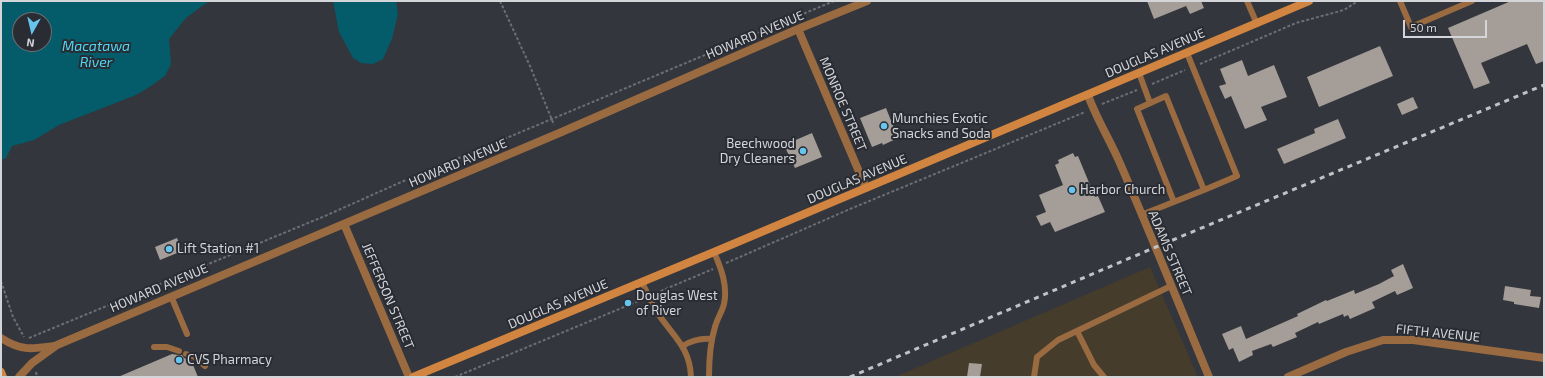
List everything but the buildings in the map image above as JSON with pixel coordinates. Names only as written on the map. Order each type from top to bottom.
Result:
[{"type":"street","name":"HOWARD AVENUE","points":[[19,377],[32,363],[56,345],[557,134],[798,29],[867,1]]},
{"type":"street","name":"DOUGLAS AVENUE","points":[[413,377],[714,252],[1309,1]]},
{"type":"street","name":"MONROE STREET","points":[[798,29],[866,188]]},
{"type":"street","name":"ADAMS STREET","points":[[1088,95],[1156,246],[1209,377]]},
{"type":"street","name":"JEFFERSON STREET","points":[[344,224],[409,377]]},
{"type":"street","name":"HOWARD AVENUE","points":[[1,338],[18,348],[56,345]]},
{"type":"street","name":"FIFTH AVENUE","points":[[1288,377],[1346,352],[1383,340],[1413,340],[1544,358]]},
{"type":"street","points":[[1,372],[2,377]]},
{"type":"lane","points":[[1247,1],[1257,24]]},
{"type":"lane","points":[[1400,1],[1411,27],[1472,1]]},
{"type":"lane","points":[[1141,215],[1237,176],[1191,67],[1187,53]]},
{"type":"lane","points":[[1139,73],[1150,103]]},
{"type":"lane","points":[[1174,202],[1137,109],[1166,96],[1204,190]]},
{"type":"lane","points":[[709,377],[709,361],[712,340],[715,326],[724,304],[725,294],[723,276],[714,252]]},
{"type":"lane","points":[[642,282],[657,314],[683,346],[690,366],[691,377]]},
{"type":"lane","points":[[1034,377],[1037,357],[1058,340],[1171,286]]},
{"type":"lane","points":[[171,296],[187,334]]},
{"type":"lane","points":[[1077,331],[1094,365],[1104,377]]},
{"type":"lane","points":[[683,346],[695,340],[704,338],[712,340]]},
{"type":"lane","points":[[154,348],[167,347],[179,351]]},
{"type":"lane","points":[[186,354],[195,358],[205,366]]},
{"type":"path","points":[[500,1],[530,66],[557,134]]},
{"type":"path","points":[[1,281],[13,317],[23,337],[26,339],[29,338],[325,216],[399,183],[834,1]]},
{"type":"path","points":[[729,261],[1296,23],[1344,10],[1358,1]]},
{"type":"path","points":[[399,183],[401,188]]},
{"type":"path","points":[[659,292],[707,271]]},
{"type":"path","points":[[455,377],[639,301]]},
{"type":"shaded area","points":[[1150,267],[1198,377],[895,377]]},
{"type":"water","name":"Macatawa River","points":[[1,1],[209,1],[186,18],[169,39],[171,64],[165,76],[136,95],[59,125],[34,140],[12,146],[6,158],[1,160]]},
{"type":"water","points":[[333,1],[396,1],[398,14],[392,39],[383,59],[373,64],[361,63],[353,58],[339,32]]},
{"type":"railway","points":[[850,377],[1544,85]]},
{"type":"place","name":"Munchies Exotic Snacks and Soda","points":[[884,126]]},
{"type":"place","name":"Beechwood Dry Cleaners","points":[[803,151]]},
{"type":"place","name":"Harbor Church","points":[[1072,190]]},
{"type":"place","name":"Lift Station #1","points":[[169,249]]},
{"type":"place","name":"Douglas West of River","points":[[628,303]]},
{"type":"place","name":"CVS Pharmacy","points":[[179,360]]}]
